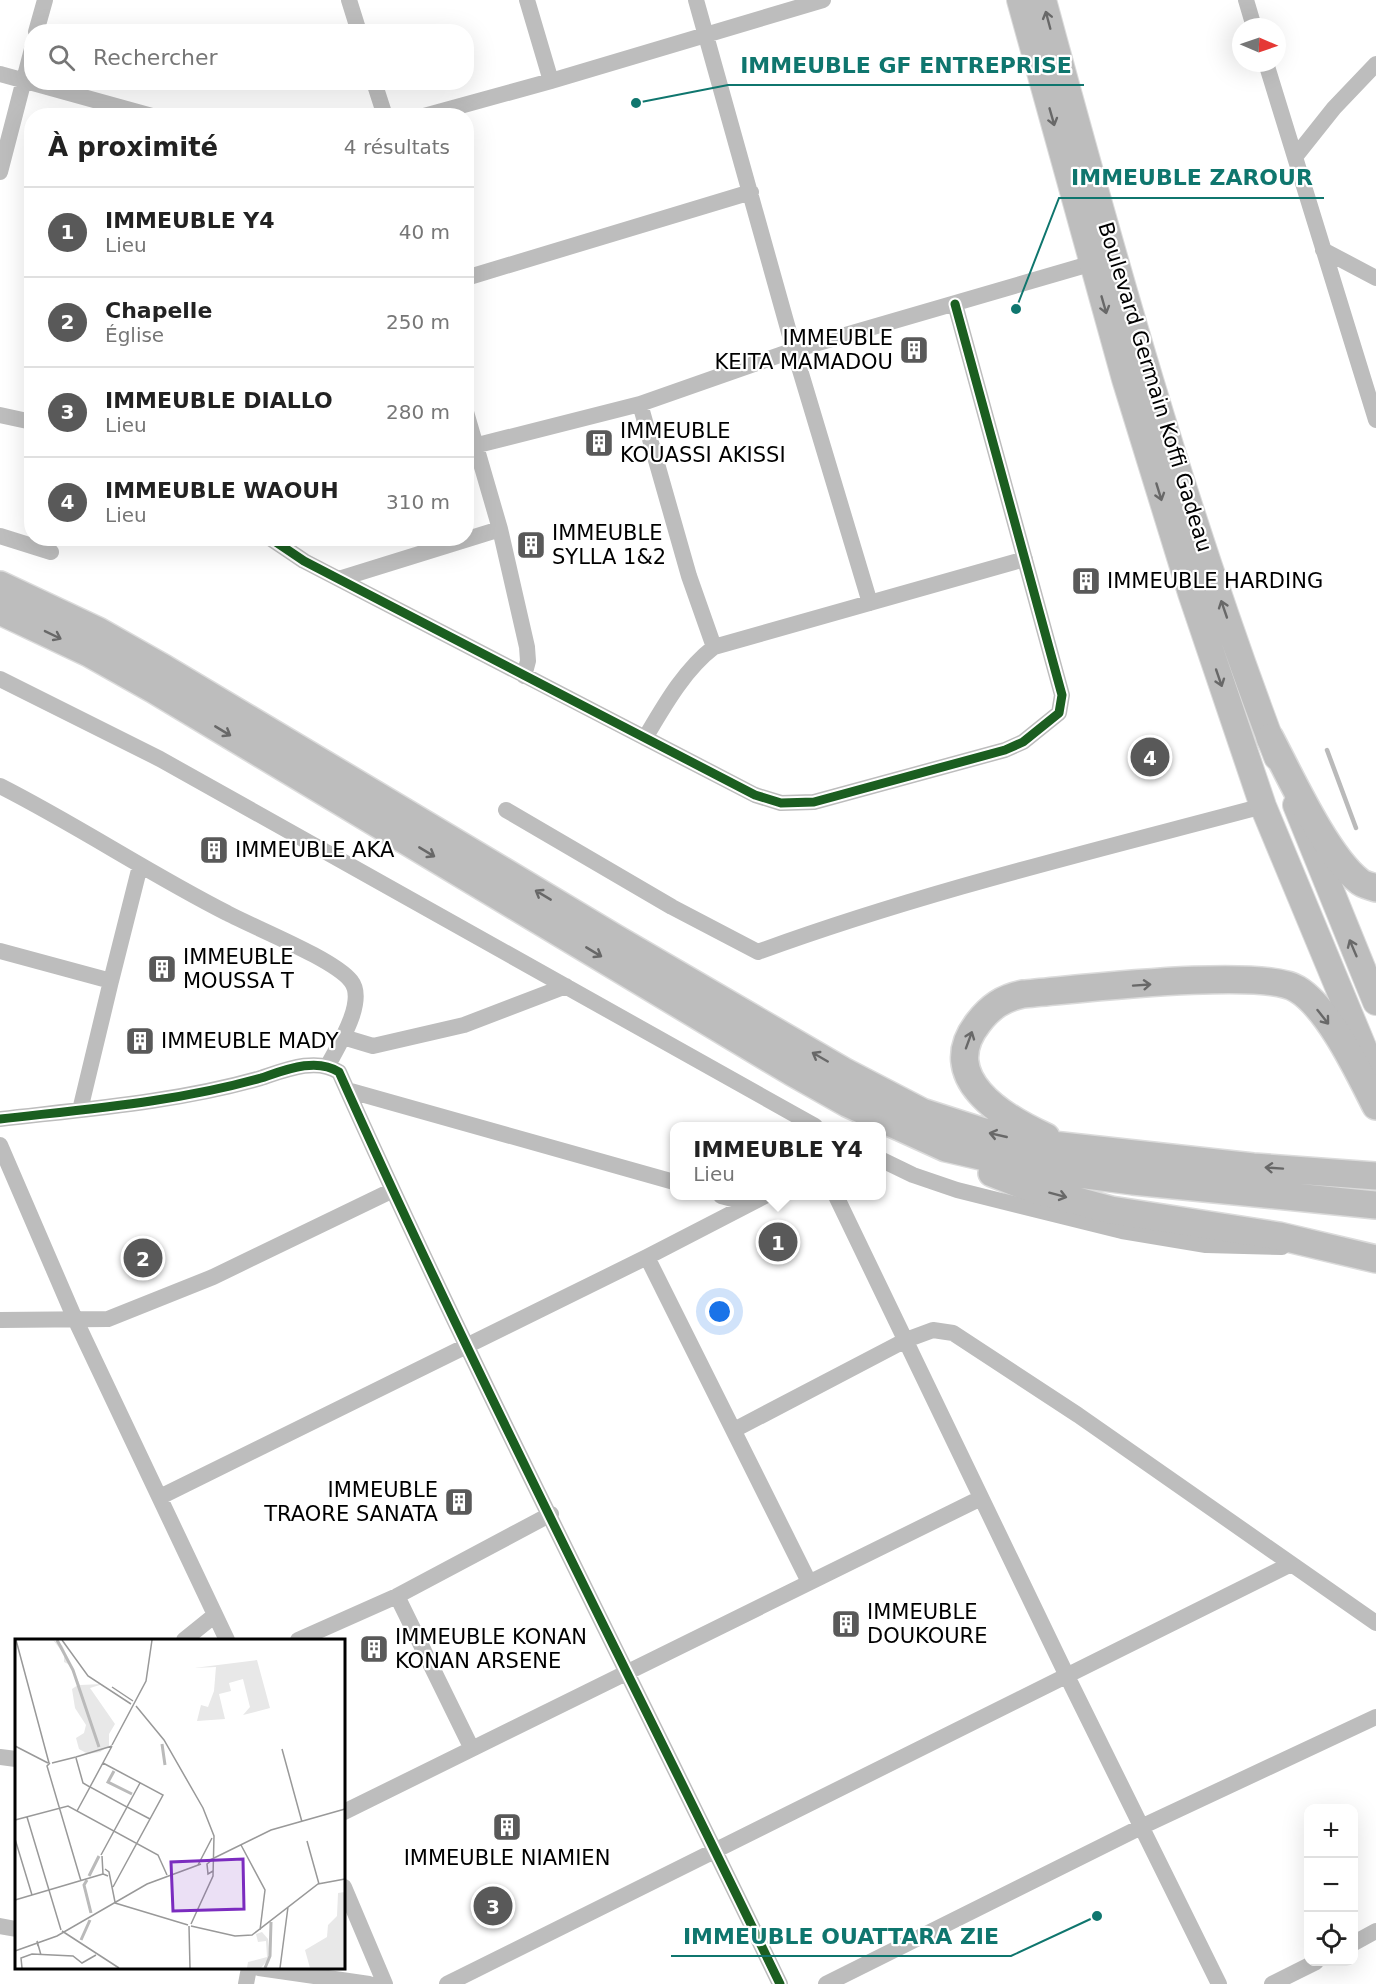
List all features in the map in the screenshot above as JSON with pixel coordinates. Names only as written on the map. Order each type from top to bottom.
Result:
[{"type":"highway","points":[[0,585],[98,631],[165,669],[604,932],[893,1098],[922,1112],[1025,1142],[1090,1151],[1376,1176]]},
{"type":"highway","points":[[0,611],[89,653],[144,684],[792,1072],[867,1113],[946,1148],[982,1169],[1033,1189],[1111,1210],[1279,1236],[1376,1259]]},
{"type":"highway","points":[[1270,738],[1312,818],[1340,859],[1360,882],[1376,888]]},
{"type":"highway","points":[[1090,1151],[1044,1136],[999,1112],[973,1087],[963,1060],[969,1034],[988,1010],[1007,998],[1031,993],[1188,982],[1256,980],[1280,982],[1297,989],[1310,1000],[1338,1035],[1376,1106]]},
{"type":"highway","points":[[946,1148],[1033,1168],[1376,1205]]},
{"type":"main road","name":"Boulevard Germain Koffi Gadeau","points":[[1020,0],[1093,263],[1184,571],[1263,806],[1376,1078]]},
{"type":"main road","name":"Boulevard Germain Koffi Gadeau","points":[[1043,0],[1152,385],[1212,573],[1270,738],[1329,893],[1376,1002]]},
{"type":"street","points":[[38,24],[45,0]]},
{"type":"street","points":[[349,0],[356,24]]},
{"type":"street","points":[[527,0],[551,81]]},
{"type":"street","points":[[696,0],[794,350],[870,603]]},
{"type":"street","points":[[453,108],[823,0]]},
{"type":"street","points":[[1246,0],[1251,18]]},
{"type":"street","points":[[1295,157],[1334,108],[1376,64]]},
{"type":"street","points":[[1269,72],[1376,420]]},
{"type":"street","points":[[0,74],[23,80]]},
{"type":"street","points":[[0,172],[24,77]]},
{"type":"street","points":[[59,90],[123,108]]},
{"type":"street","points":[[377,90],[383,108]]},
{"type":"street","points":[[474,276],[751,192]]},
{"type":"street","points":[[1323,250],[1376,278]]},
{"type":"street","points":[[474,446],[640,404],[794,350],[1093,263]]},
{"type":"street","points":[[279,546],[755,795],[781,803],[814,802],[1014,746],[1059,713],[1062,695],[955,304]]},
{"type":"street","points":[[640,404],[692,584],[714,647]]},
{"type":"street","points":[[0,415],[24,420]]},
{"type":"street","points":[[474,456],[500,530],[527,647],[528,661],[525,676]]},
{"type":"street","points":[[474,538],[500,530]]},
{"type":"street","points":[[0,536],[24,544]]},
{"type":"street","points":[[32,546],[51,552]]},
{"type":"street","points":[[339,579],[447,546]]},
{"type":"street","points":[[645,738],[678,686],[702,657],[714,647],[1025,559]]},
{"type":"street","points":[[0,679],[95,724],[160,759],[808,1122]]},
{"type":"street","points":[[0,786],[140,866],[326,962],[351,980],[356,999],[343,1037],[328,1065]]},
{"type":"street","points":[[506,810],[672,907],[758,952],[817,931],[951,891],[1263,806]]},
{"type":"street","points":[[80,1110],[140,866]]},
{"type":"street","points":[[0,951],[111,981]]},
{"type":"street","points":[[343,1037],[373,1046],[464,1025],[566,986]]},
{"type":"street","points":[[0,1119],[216,1091],[287,1070],[328,1065],[339,1072],[391,1191],[717,1850],[780,1984]]},
{"type":"street","points":[[347,1090],[670,1181]]},
{"type":"street","points":[[0,1145],[75,1319],[226,1639]]},
{"type":"street","points":[[886,1162],[913,1175],[957,1190],[1122,1231],[1206,1245],[1336,1249]]},
{"type":"street","points":[[0,1320],[108,1318],[192,1286],[391,1191]]},
{"type":"street","points":[[736,1200],[748,1203]]},
{"type":"street","points":[[160,1497],[647,1257],[755,1200]]},
{"type":"street","points":[[838,1200],[1067,1676],[1219,1984]]},
{"type":"street","points":[[647,1257],[810,1582]]},
{"type":"street","points":[[734,1430],[906,1340],[933,1330],[953,1333],[1060,1403],[1376,1623]]},
{"type":"street","points":[[345,1811],[471,1747],[629,1672],[981,1498]]},
{"type":"street","points":[[302,1639],[397,1596],[550,1514]]},
{"type":"street","points":[[447,1984],[1291,1563]]},
{"type":"street","points":[[397,1596],[471,1747]]},
{"type":"street","points":[[186,1639],[215,1615]]},
{"type":"street","points":[[826,1984],[1141,1827],[1376,1717]]},
{"type":"street","points":[[0,1757],[15,1759]]},
{"type":"street","points":[[345,1889],[385,1984]]},
{"type":"street","points":[[0,1926],[15,1929]]},
{"type":"street","points":[[1358,1940],[1376,1931]]},
{"type":"street","points":[[1272,1984],[1309,1966]]},
{"type":"street","points":[[246,1984],[249,1969]]},
{"type":"street","points":[[266,1969],[369,1984]]},
{"type":"waterway","points":[[1327,750],[1356,828]]},
{"type":"cycle path","points":[[282,546],[304,561],[755,795],[781,803],[814,802],[1005,750],[1023,742],[1059,713],[1062,695],[955,304]]},
{"type":"cycle path","points":[[0,1119],[164,1099],[229,1086],[300,1066],[320,1065],[339,1072],[500,1416],[780,1984]]},
{"type":"place","name":"IMMEUBLE GF ENTREPRISE","points":[[636,103]]},
{"type":"place","name":"IMMEUBLE ZAROUR","points":[[1016,309]]},
{"type":"place","name":"IMMEUBLE KEITA MAMADOU","points":[[914,350]]},
{"type":"place","name":"IMMEUBLE KOUASSI AKISSI","points":[[599,443]]},
{"type":"place","name":"IMMEUBLE SYLLA 1&2","points":[[531,545]]},
{"type":"place","name":"IMMEUBLE HARDING","points":[[1086,581]]},
{"type":"place","name":"IMMEUBLE WAOUH","points":[[1150,757]]},
{"type":"place","name":"IMMEUBLE AKA","points":[[214,850]]},
{"type":"place","name":"IMMEUBLE MOUSSA T","points":[[162,969]]},
{"type":"place","name":"IMMEUBLE MADY","points":[[140,1041]]},
{"type":"place","name":"IMMEUBLE Y4","points":[[778,1242]]},
{"type":"place","name":"Chapelle","points":[[143,1258]]},
{"type":"place","name":"IMMEUBLE TRAORE SANATA","points":[[459,1502]]},
{"type":"place","name":"IMMEUBLE DOUKOURE","points":[[846,1624]]},
{"type":"place","name":"IMMEUBLE KONAN KONAN ARSENE","points":[[374,1649]]},
{"type":"place","name":"IMMEUBLE NIAMIEN","points":[[507,1827]]},
{"type":"place","name":"IMMEUBLE DIALLO","points":[[493,1906]]},
{"type":"place","name":"IMMEUBLE OUATTARA ZIE","points":[[1097,1916]]}]
